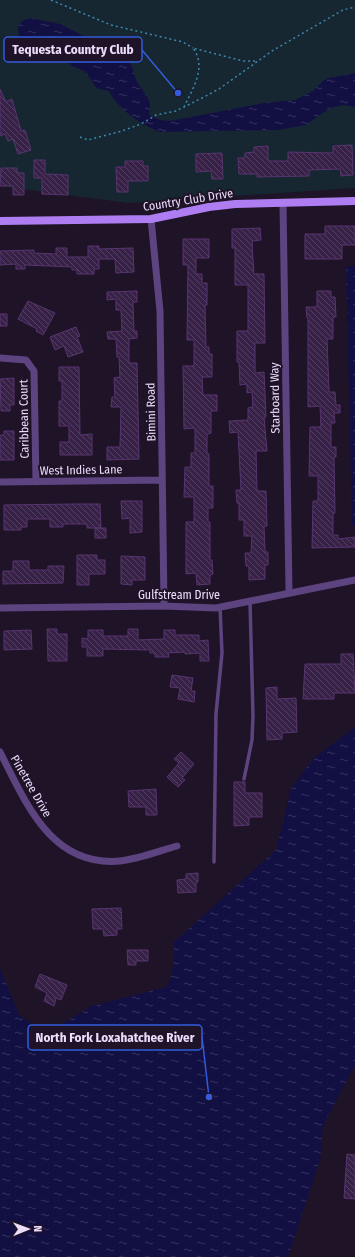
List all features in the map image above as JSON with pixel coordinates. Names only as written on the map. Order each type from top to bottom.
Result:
[{"type":"street","name":"Country Club Drive","points":[[0,221],[151,219],[209,207],[355,201]]},
{"type":"street","name":"Starboard Way","points":[[283,203],[289,592]]},
{"type":"street","name":"Bimini Road","points":[[151,219],[160,311],[164,606]]},
{"type":"street","name":"Caribbean Court","points":[[0,358],[26,360],[34,371],[36,482]]},
{"type":"street","name":"West Indies Lane","points":[[0,482],[162,480]]},
{"type":"street","name":"Gulfstream Drive","points":[[0,608],[164,606],[220,607],[355,580]]},
{"type":"street","name":"Pinetree Drive","points":[[0,752],[25,800],[45,831],[63,847],[85,858],[98,861],[121,861],[177,846]]},
{"type":"lane","points":[[244,779],[252,740],[253,716],[250,602]]},
{"type":"lane","points":[[214,862],[216,714],[222,653],[220,607]]},
{"type":"path","points":[[51,0],[111,25],[183,42],[193,48],[243,61],[257,60]]},
{"type":"path","points":[[80,137],[88,140],[122,131],[141,124],[156,114],[176,111],[219,89],[257,60],[331,16],[343,10],[355,7]]},
{"type":"path","points":[[184,107],[198,75],[198,55],[193,48]]},
{"type":"shaded area","points":[[0,0],[355,0],[355,188],[128,203],[0,186]]},
{"type":"water","points":[[31,18],[60,24],[127,58],[133,69],[136,80],[148,98],[150,104],[149,115],[160,120],[170,121],[264,103],[295,100],[313,91],[323,81],[329,78],[355,73],[355,107],[344,105],[330,108],[306,125],[278,130],[160,132],[131,116],[118,104],[109,91],[96,88],[86,72],[72,66],[58,54],[48,48],[30,48],[24,45],[19,39],[18,26],[22,21]]},
{"type":"water","points":[[346,266],[355,266],[355,525],[352,526]]},
{"type":"water","points":[[355,727],[355,1065],[323,1126],[320,1160],[288,1257],[0,1257],[0,968],[19,1015],[46,1033],[92,1006],[166,987],[171,977],[174,942],[276,850],[291,788],[313,759]]},
{"type":"building","points":[[0,89],[6,102],[12,99],[21,131],[25,130],[31,150],[18,154],[13,139],[8,141],[5,134],[0,136]]},
{"type":"building","points":[[352,145],[353,175],[341,176],[340,169],[309,170],[309,176],[257,177],[257,174],[239,174],[238,158],[245,158],[245,153],[254,152],[254,147],[268,146],[268,161],[288,161],[288,152],[333,153],[333,146]]},
{"type":"building","points":[[222,153],[223,179],[212,179],[211,171],[196,172],[196,154]]},
{"type":"building","points":[[34,160],[45,160],[45,174],[68,175],[68,195],[42,194],[42,178],[34,178]]},
{"type":"building","points":[[125,161],[143,161],[143,166],[148,166],[148,181],[128,181],[128,192],[117,192],[116,167],[125,167]]},
{"type":"building","points":[[1,168],[17,168],[17,173],[24,173],[24,195],[13,195],[13,186],[0,186]]},
{"type":"building","points":[[325,226],[355,226],[355,245],[342,245],[342,259],[305,259],[305,234],[325,234]]},
{"type":"building","points":[[260,228],[261,240],[252,241],[254,274],[264,274],[265,343],[255,343],[255,373],[264,372],[266,417],[264,417],[267,451],[256,451],[257,491],[266,491],[267,526],[264,526],[265,552],[268,552],[268,565],[265,565],[265,579],[249,580],[249,566],[246,566],[245,553],[251,553],[252,536],[244,536],[244,520],[239,520],[239,503],[237,503],[236,490],[241,490],[238,432],[230,433],[229,421],[248,420],[248,408],[253,407],[252,392],[247,393],[247,384],[240,385],[239,362],[237,362],[237,331],[248,331],[248,285],[235,285],[235,248],[232,248],[232,229]]},
{"type":"building","points":[[183,239],[209,239],[209,258],[196,258],[196,274],[202,274],[202,283],[207,283],[207,305],[205,305],[206,347],[209,347],[209,354],[212,354],[212,377],[202,377],[203,395],[217,395],[217,411],[211,411],[211,433],[207,434],[207,454],[209,454],[209,486],[213,486],[213,508],[208,508],[208,522],[210,522],[210,560],[212,560],[213,574],[210,575],[210,584],[197,585],[196,573],[186,574],[186,522],[194,522],[194,497],[184,497],[185,467],[191,467],[191,453],[195,453],[195,428],[184,429],[183,366],[194,366],[194,340],[187,340],[188,265],[183,265]]},
{"type":"building","points":[[88,246],[99,246],[99,249],[133,248],[134,272],[116,273],[115,259],[99,259],[99,269],[94,269],[94,274],[77,274],[77,270],[72,270],[72,267],[25,265],[25,269],[16,269],[16,264],[0,265],[0,251],[34,250],[34,253],[56,254],[56,248],[67,248],[67,257],[88,257]]},
{"type":"building","points":[[137,291],[137,302],[133,302],[134,331],[137,331],[137,338],[129,339],[129,363],[137,363],[139,459],[107,460],[107,447],[120,447],[121,407],[111,407],[112,397],[115,397],[114,378],[120,377],[119,357],[117,357],[116,339],[108,339],[107,332],[122,331],[121,310],[116,310],[116,299],[107,300],[107,292]]},
{"type":"building","points":[[317,291],[331,291],[331,297],[335,297],[336,317],[333,317],[333,339],[327,339],[329,392],[335,392],[336,405],[340,405],[340,413],[334,413],[335,423],[331,423],[331,447],[336,447],[336,457],[334,457],[335,513],[333,513],[333,535],[338,535],[338,539],[355,537],[355,547],[312,548],[313,501],[318,501],[318,476],[309,476],[310,427],[321,427],[320,406],[308,407],[308,318],[306,307],[317,307]]},
{"type":"building","points":[[28,301],[55,313],[43,335],[36,331],[37,329],[18,319]]},
{"type":"building","points":[[0,314],[7,314],[7,326],[0,326]]},
{"type":"building","points":[[76,327],[80,336],[77,337],[83,352],[68,357],[64,346],[55,350],[50,337]]},
{"type":"building","points":[[59,367],[79,367],[80,435],[92,434],[92,455],[60,455],[60,442],[69,442],[69,426],[59,426],[59,401],[62,401],[62,381],[59,381]]},
{"type":"building","points":[[14,378],[14,405],[10,405],[10,411],[1,411],[0,379]]},
{"type":"building","points":[[4,431],[14,431],[14,460],[0,460],[0,435],[4,435]]},
{"type":"building","points":[[121,501],[142,501],[142,532],[130,533],[130,518],[122,519]]},
{"type":"building","points":[[100,504],[101,528],[87,528],[87,524],[63,524],[63,527],[50,527],[50,519],[27,519],[27,527],[21,527],[21,530],[4,530],[4,505]]},
{"type":"building","points":[[95,528],[106,528],[106,538],[95,538]]},
{"type":"building","points":[[77,555],[97,555],[97,560],[105,560],[105,574],[89,574],[89,585],[77,585]]},
{"type":"building","points":[[121,556],[145,557],[145,580],[132,580],[132,585],[121,584]]},
{"type":"building","points":[[13,561],[29,561],[29,570],[48,570],[48,566],[64,566],[63,583],[3,584],[3,571],[13,571]]},
{"type":"building","points":[[47,629],[57,629],[57,634],[67,634],[67,661],[48,661]]},
{"type":"building","points":[[128,629],[138,629],[138,640],[164,639],[164,630],[175,630],[175,635],[199,635],[199,641],[208,640],[209,661],[200,661],[200,653],[168,653],[169,657],[155,657],[155,653],[150,653],[150,650],[103,649],[103,656],[87,656],[87,647],[82,647],[82,638],[88,639],[88,630],[103,630],[103,636],[128,636]]},
{"type":"building","points":[[31,630],[32,649],[4,650],[4,631]]},
{"type":"building","points":[[341,654],[353,654],[355,693],[334,693],[334,699],[303,699],[305,664],[341,664]]},
{"type":"building","points":[[172,675],[193,678],[191,691],[195,691],[194,702],[178,699],[180,688],[170,687]]},
{"type":"building","points":[[277,687],[277,699],[296,698],[297,732],[282,733],[282,739],[267,740],[266,688]]},
{"type":"building","points":[[181,752],[194,764],[182,778],[185,780],[178,787],[167,777],[179,763],[174,759]]},
{"type":"building","points":[[234,782],[245,782],[245,793],[262,793],[262,817],[249,817],[249,825],[234,826]]},
{"type":"building","points":[[156,789],[157,815],[146,815],[146,807],[129,807],[128,791]]},
{"type":"building","points":[[198,873],[196,892],[178,893],[177,880],[186,879],[186,874]]},
{"type":"building","points":[[121,908],[122,929],[117,929],[117,935],[104,936],[103,929],[93,929],[92,909]]},
{"type":"building","points":[[127,950],[148,950],[148,961],[136,961],[136,965],[128,965]]},
{"type":"building","points":[[40,974],[67,985],[61,1000],[56,998],[54,1006],[44,1001],[47,993],[35,987]]},
{"type":"building","points":[[347,1154],[355,1155],[355,1199],[344,1198]]},
{"type":"place","name":"Tequesta Country Club","points":[[178,93]]},
{"type":"place","name":"North Fork Loxahatchee River","points":[[209,1097]]}]
